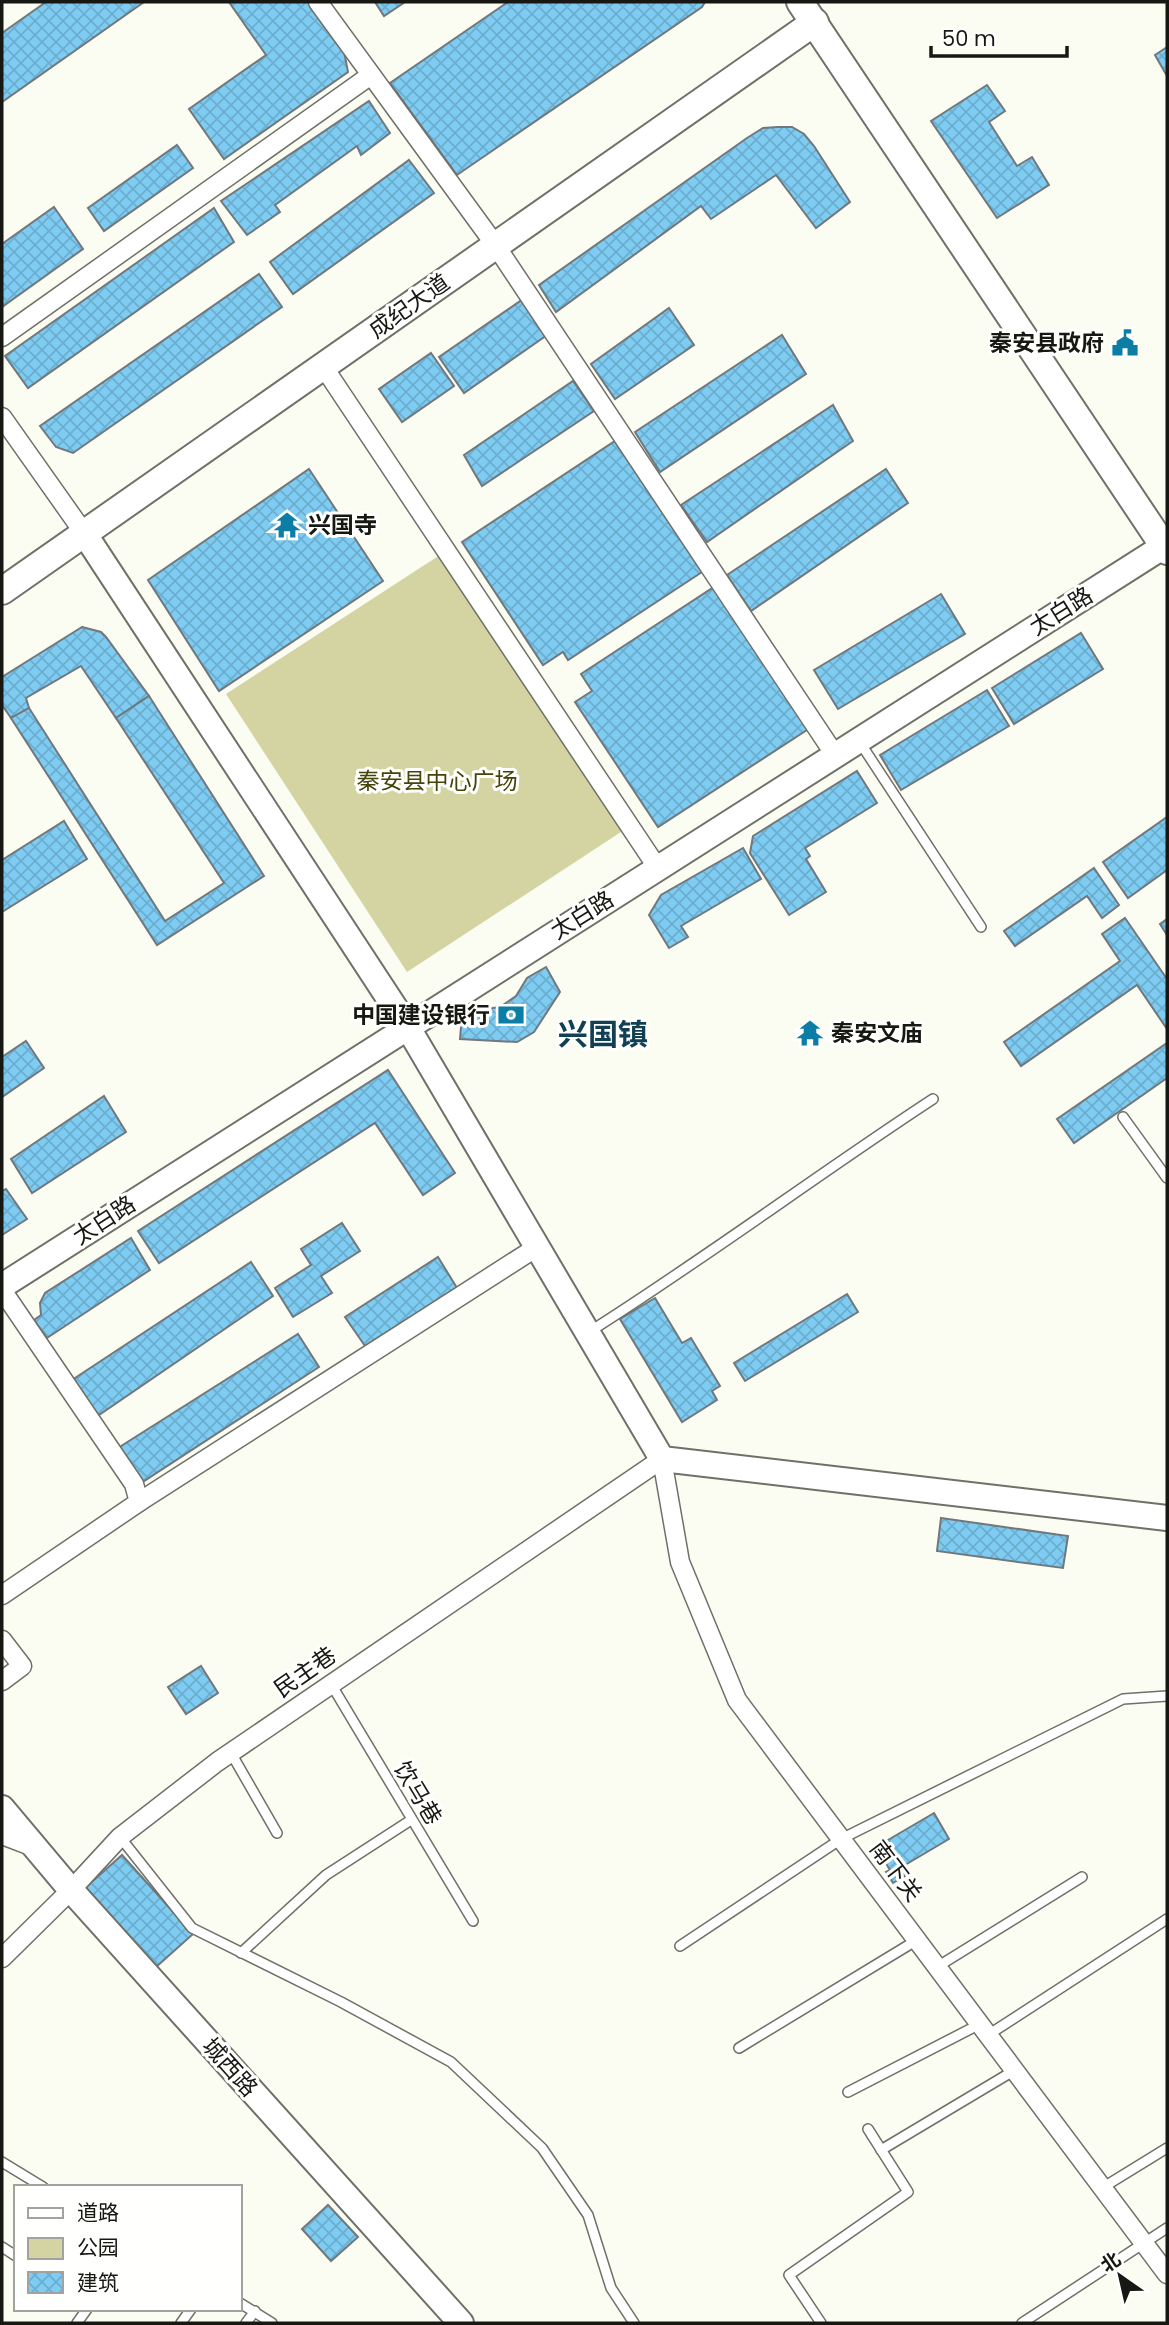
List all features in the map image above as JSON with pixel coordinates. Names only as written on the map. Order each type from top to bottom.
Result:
[{"type":"main road","name":"成纪大道","points":[[2,591],[496,246],[808,12]]},
{"type":"main road","points":[[808,12],[1166,547]]},
{"type":"main road","points":[[84,533],[407,1026],[662,1459],[1167,1518]]},
{"type":"main road","name":"太白路","points":[[2,1288],[407,1026],[1166,547]]},
{"type":"main road","name":"城西路","points":[[2,1808],[71,1890],[461,2323]]},
{"type":"street","points":[[318,2],[496,246],[835,755]]},
{"type":"street","points":[[2,337],[371,75]]},
{"type":"street","points":[[323,366],[657,867]]},
{"type":"street","points":[[2,417],[84,533]]},
{"type":"street","points":[[2,1595],[139,1502],[537,1247]]},
{"type":"street","points":[[2,1288],[134,1484],[139,1502]]},
{"type":"street","name":"民主巷","points":[[2,1958],[120,1837],[231,1753],[662,1459]]},
{"type":"street","name":"南下关","points":[[662,1459],[680,1562],[737,1700],[1167,2274]]},
{"type":"street","points":[[2,1640],[22,1666],[2,1681]]},
{"type":"street","points":[[2,1835],[38,1848]]},
{"type":"lane","points":[[858,740],[981,927]]},
{"type":"lane","points":[[588,1333],[675,1277],[859,1147],[933,1099]]},
{"type":"lane","points":[[1123,1117],[1167,1178]]},
{"type":"lane","name":"饮马巷","points":[[331,1684],[473,1922]]},
{"type":"lane","points":[[680,1946],[841,1839],[1123,1699],[1167,1696]]},
{"type":"lane","points":[[231,1753],[277,1833]]},
{"type":"lane","points":[[241,1953],[326,1875],[411,1820]]},
{"type":"lane","points":[[120,1837],[192,1928],[341,2002],[451,2062],[542,2148],[587,2215],[611,2288],[634,2323]]},
{"type":"lane","points":[[937,1967],[1082,1877]]},
{"type":"lane","points":[[848,2092],[984,2029],[1167,1919]]},
{"type":"lane","points":[[739,2048],[917,1940]]},
{"type":"lane","points":[[881,2150],[1014,2070]]},
{"type":"lane","points":[[821,2323],[789,2275],[908,2192],[868,2129]]},
{"type":"lane","points":[[1102,2188],[1167,2148]]},
{"type":"lane","points":[[2,2162],[40,2185]]},
{"type":"lane","points":[[1022,2323],[1167,2228]]},
{"type":"lane","points":[[242,2304],[272,2323]]},
{"type":"lane","points":[[246,2323],[255,2311]]},
{"type":"green space","name":"秦安县中心广场","points":[[443,553],[624,830],[407,972],[226,694]]},
{"type":"building","points":[[46,2],[144,2],[2,102],[2,33]]},
{"type":"building","points":[[229,2],[311,2],[343,46],[348,72],[224,159],[189,109],[266,55]]},
{"type":"building","points":[[375,2],[405,2],[384,16]]},
{"type":"building","points":[[508,2],[705,2],[702,7],[457,175],[390,83]]},
{"type":"building","points":[[1167,47],[1167,76],[1155,55]]},
{"type":"building","points":[[987,85],[1005,111],[989,122],[1017,166],[1032,157],[1049,185],[997,218],[931,121]]},
{"type":"building","points":[[369,101],[390,133],[361,155],[357,146],[275,205],[280,212],[247,235],[221,201]]},
{"type":"building","points":[[792,127],[804,134],[814,146],[850,202],[816,228],[776,175],[711,219],[701,206],[556,312],[539,285],[763,128]]},
{"type":"building","points":[[177,145],[193,168],[104,231],[88,208]]},
{"type":"building","points":[[409,160],[434,193],[293,294],[270,262]]},
{"type":"building","points":[[54,207],[83,249],[2,307],[2,244]]},
{"type":"building","points":[[214,208],[234,242],[28,388],[5,356]]},
{"type":"building","points":[[259,274],[282,307],[73,453],[56,447],[40,426]]},
{"type":"building","points":[[526,297],[550,333],[464,393],[439,357]]},
{"type":"building","points":[[669,308],[694,345],[615,399],[591,364]]},
{"type":"building","points":[[782,335],[806,374],[660,472],[635,432]]},
{"type":"building","points":[[431,353],[454,386],[402,422],[379,389]]},
{"type":"building","points":[[573,381],[594,411],[482,486],[464,455]]},
{"type":"building","points":[[833,405],[853,441],[707,542],[681,505]]},
{"type":"building","points":[[615,441],[702,572],[568,660],[563,652],[543,665],[462,542]]},
{"type":"building","name":"兴国寺","points":[[309,469],[383,581],[219,691],[148,580]]},
{"type":"building","points":[[886,469],[908,503],[751,611],[727,575]]},
{"type":"building","points":[[717,585],[810,728],[658,827],[575,702],[592,691],[581,674]]},
{"type":"building","points":[[941,594],[965,634],[838,709],[814,670]]},
{"type":"building","points":[[82,627],[101,632],[106,637],[149,696],[116,718],[81,666],[26,698],[29,708],[11,718],[2,705],[2,677]]},
{"type":"building","points":[[1081,633],[1103,669],[1014,724],[992,688]]},
{"type":"building","points":[[987,690],[1009,726],[901,790],[880,755]]},
{"type":"building","points":[[149,696],[264,876],[157,945],[11,718],[29,708],[165,921],[224,883],[116,718]]},
{"type":"building","points":[[857,771],[877,803],[805,848],[810,856],[806,859],[826,892],[789,915],[750,853],[753,836]]},
{"type":"building","points":[[1167,817],[1167,870],[1128,898],[1103,862]]},
{"type":"building","points":[[64,821],[87,859],[2,912],[2,860]]},
{"type":"building","points":[[743,848],[761,879],[681,926],[688,937],[669,948],[649,915],[661,895]]},
{"type":"building","points":[[1094,868],[1119,905],[1102,918],[1087,896],[1015,946],[1004,931]]},
{"type":"building","points":[[1125,918],[1167,979],[1167,1029],[1137,985],[1021,1066],[1004,1042],[1120,961],[1102,934]]},
{"type":"building","points":[[1167,919],[1167,935],[1160,924]]},
{"type":"building","points":[[546,967],[560,992],[534,1032],[517,1042],[460,1039],[462,1015],[475,1007],[500,1007],[516,996],[527,978]]},
{"type":"building","points":[[26,1041],[44,1068],[2,1097],[2,1057]]},
{"type":"building","points":[[1167,1043],[1167,1078],[1074,1143],[1057,1119]]},
{"type":"building","points":[[388,1070],[455,1173],[423,1195],[375,1123],[159,1263],[138,1231]]},
{"type":"building","points":[[104,1096],[126,1132],[32,1193],[11,1159]]},
{"type":"building","points":[[6,1189],[27,1219],[2,1235],[2,1191]]},
{"type":"building","points":[[342,1223],[360,1251],[321,1276],[332,1293],[293,1317],[275,1288],[311,1265],[301,1249]]},
{"type":"building","points":[[131,1238],[150,1270],[47,1338],[34,1320],[41,1315],[40,1303],[45,1293]]},
{"type":"building","points":[[438,1257],[457,1288],[365,1346],[345,1317]]},
{"type":"building","points":[[251,1262],[273,1296],[96,1417],[72,1380]]},
{"type":"building","points":[[847,1294],[858,1312],[745,1381],[734,1363]]},
{"type":"building","points":[[655,1298],[682,1343],[691,1338],[720,1386],[712,1391],[717,1400],[682,1422],[620,1319]]},
{"type":"building","points":[[298,1334],[319,1367],[141,1483],[118,1448]]},
{"type":"building","points":[[941,1518],[1068,1536],[1063,1568],[937,1551]]},
{"type":"building","points":[[201,1666],[218,1693],[186,1714],[168,1687]]},
{"type":"building","points":[[934,1813],[949,1839],[900,1868],[905,1876],[893,1883],[886,1872],[890,1870],[876,1847]]},
{"type":"building","points":[[122,1855],[193,1934],[156,1967],[85,1888]]},
{"type":"building","points":[[328,2205],[358,2237],[331,2261],[302,2229]]},
{"type":"place","name":"秦安县政府","points":[[1125,343]]},
{"type":"place","name":"兴国寺","points":[[287,525]]},
{"type":"place","name":"中国建设银行","points":[[511,1015]]},
{"type":"place","name":"秦安文庙","points":[[810,1033]]},
{"type":"district","name":"兴国镇","points":[[603,1035]]}]
